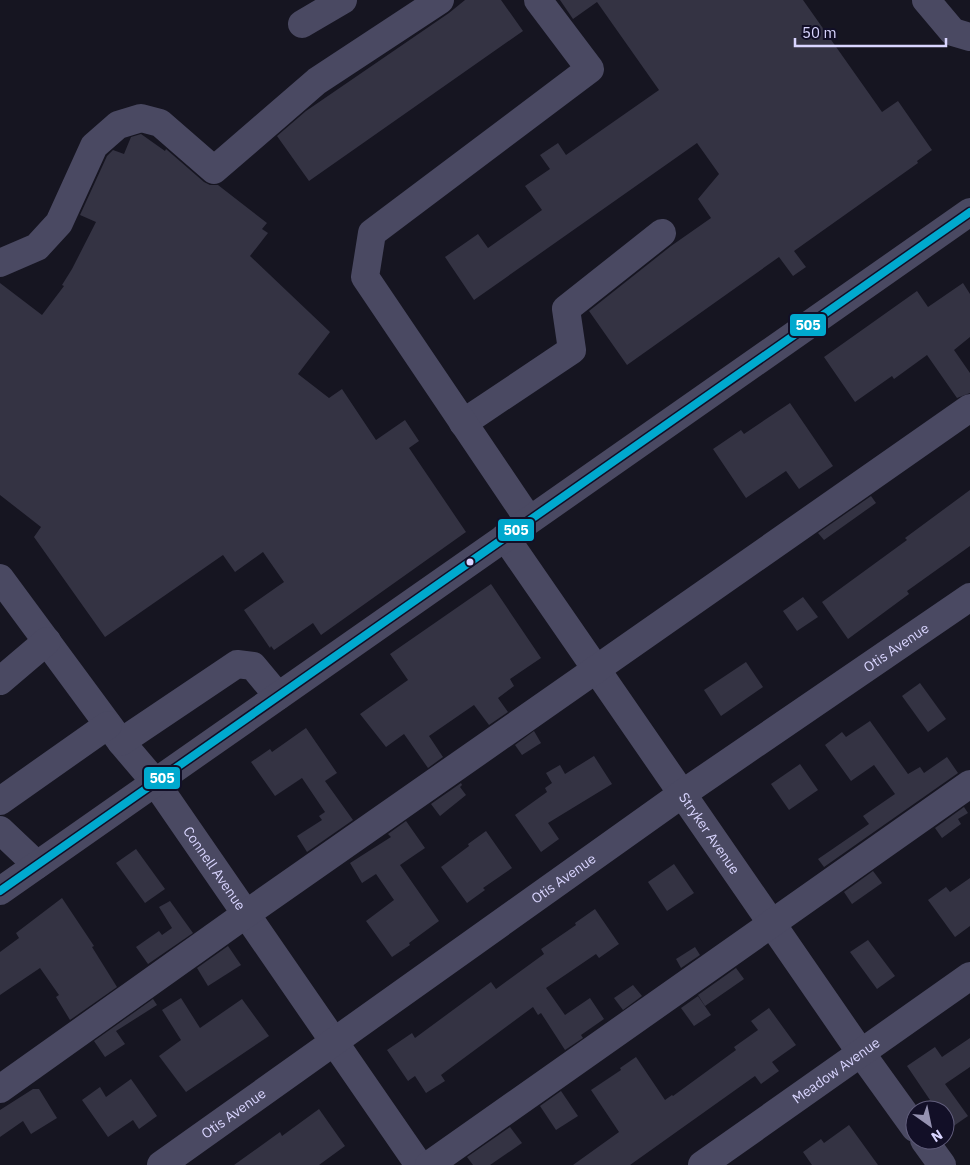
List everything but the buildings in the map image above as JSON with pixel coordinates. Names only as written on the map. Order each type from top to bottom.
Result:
[{"type":"street","points":[[302,24],[343,0]]},
{"type":"street","points":[[0,263],[37,246],[59,223],[94,146],[118,125],[141,118],[160,123],[214,170],[317,81],[440,0]]},
{"type":"street","points":[[529,520],[365,276],[372,233],[590,69],[538,0]]},
{"type":"street","points":[[926,0],[952,32],[970,37]]},
{"type":"street","points":[[0,891],[970,212]]},
{"type":"street","points":[[464,423],[572,350],[566,309],[662,233]]},
{"type":"street","points":[[0,1089],[246,914],[970,408]]},
{"type":"street","name":"Stryker Avenue","points":[[505,537],[905,1114]]},
{"type":"street","name":"Connell Avenue","points":[[0,578],[114,733],[155,782],[419,1165]]},
{"type":"street","name":"Otis Avenue","points":[[161,1165],[682,794],[970,597]]},
{"type":"street","points":[[0,681],[47,641]]},
{"type":"street","points":[[0,801],[114,733],[238,664],[253,666],[278,696]]},
{"type":"street","points":[[429,1165],[970,784]]},
{"type":"street","points":[[0,830],[37,865]]},
{"type":"street","name":"Meadow Avenue","points":[[702,1165],[970,976]]},
{"type":"street","points":[[931,1150],[942,1165]]},
{"type":"transit line","name":"505","points":[[0,891],[970,212]]}]
